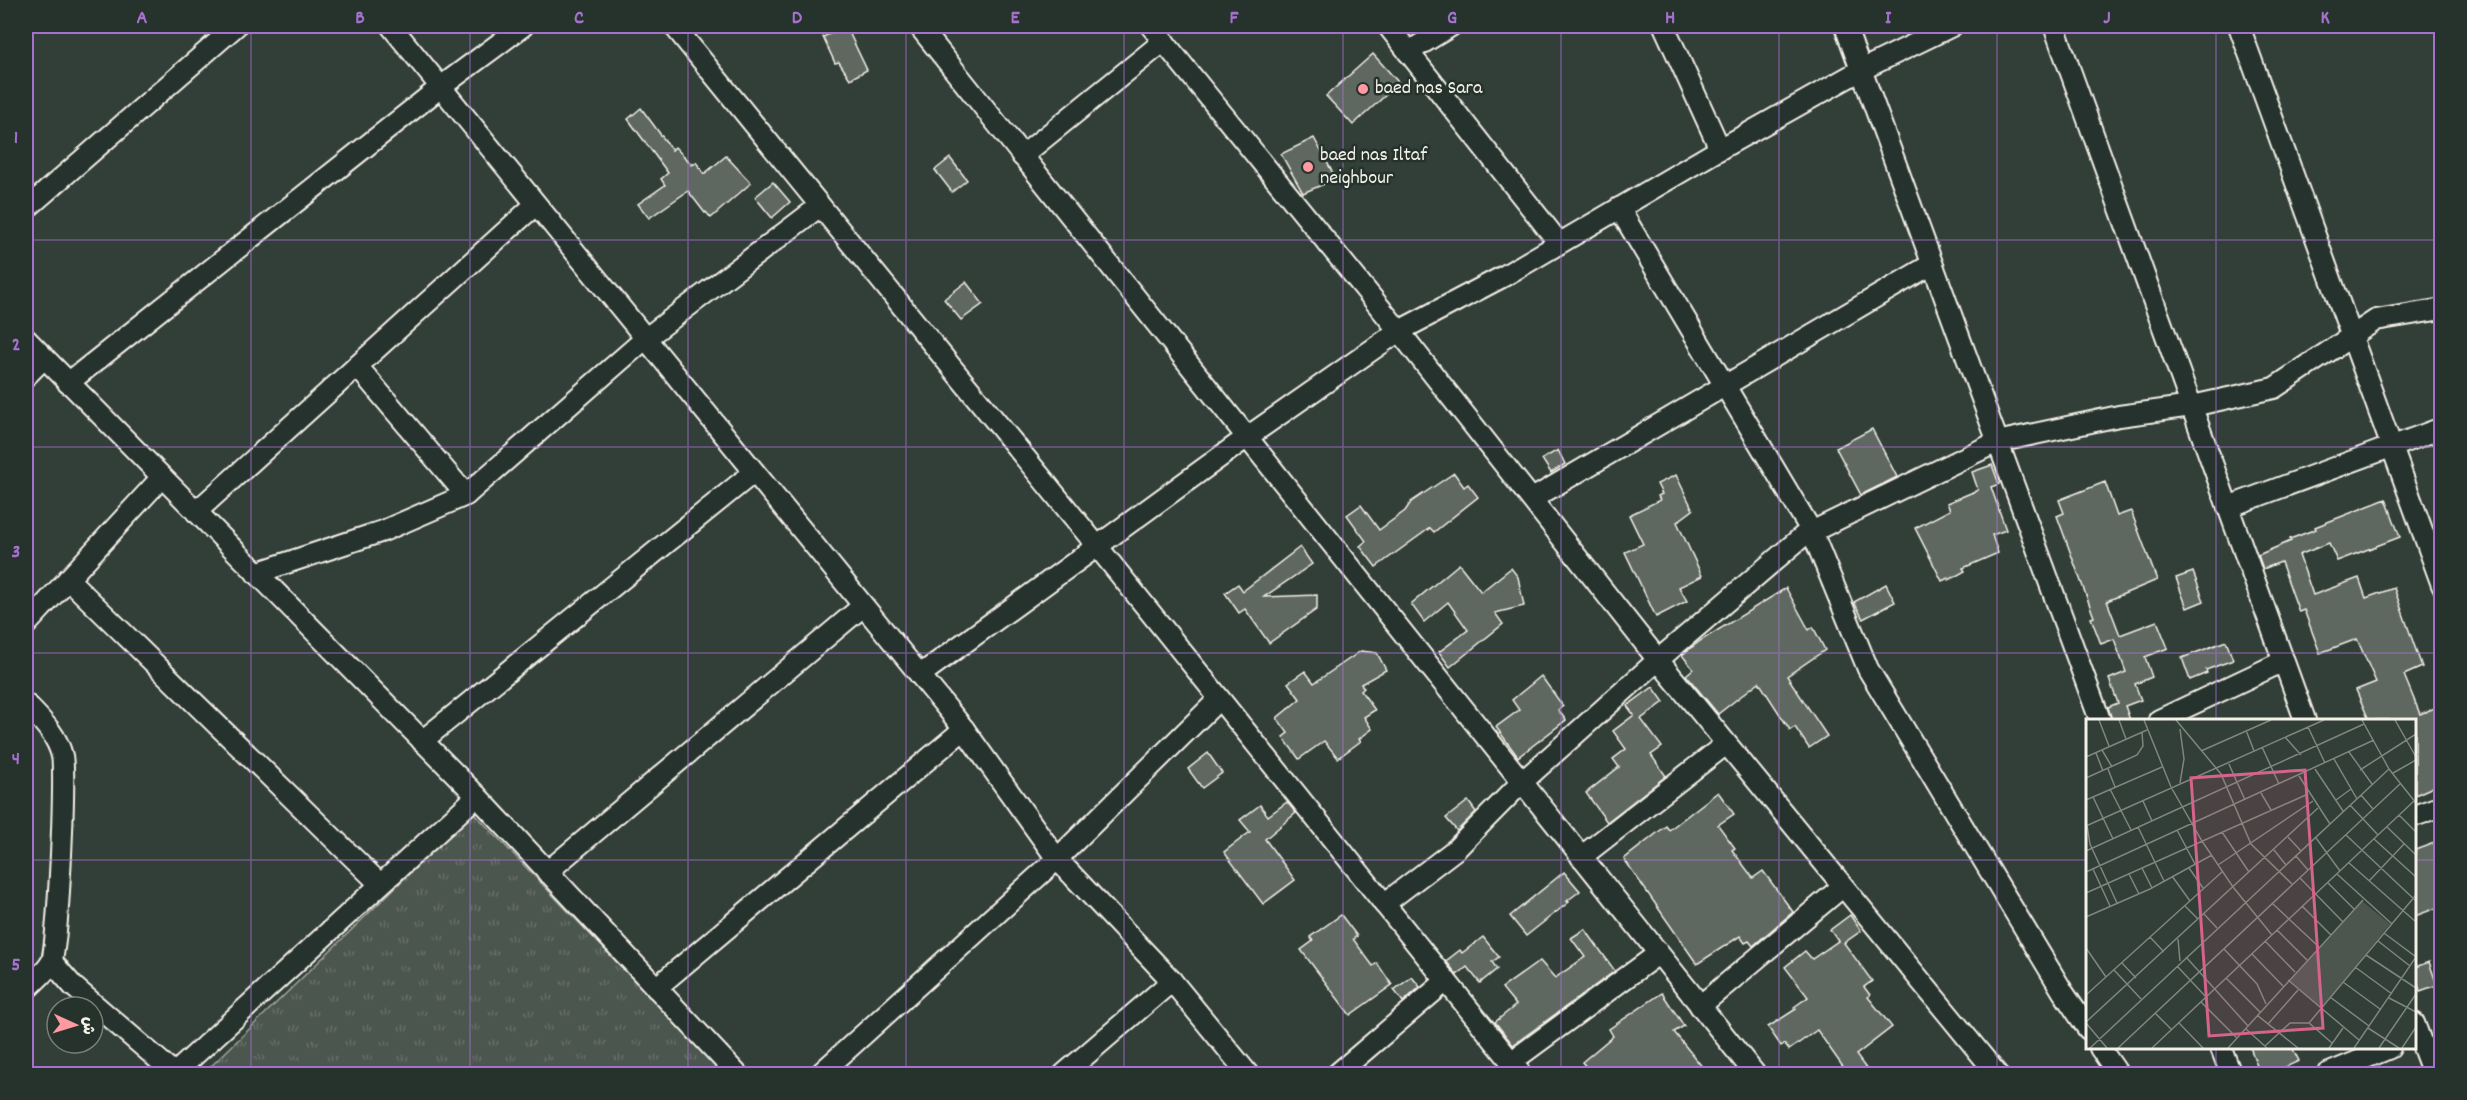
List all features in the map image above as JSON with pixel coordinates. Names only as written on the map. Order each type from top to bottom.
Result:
[{"type":"street","points":[[26,208],[236,26]]},
{"type":"street","points":[[391,26],[964,729],[1057,859],[1172,981],[1248,1074]]},
{"type":"street","points":[[68,382],[442,86],[523,26]]},
{"type":"street","points":[[674,26],[1097,546],[1516,1068],[1658,954]]},
{"type":"street","points":[[919,26],[1755,1074]]},
{"type":"street","points":[[1151,26],[1399,331],[1658,660],[1997,1074]]},
{"type":"street","points":[[1388,26],[1559,243]]},
{"type":"street","points":[[1408,52],[1451,26]]},
{"type":"street","points":[[1664,26],[1720,149]]},
{"type":"street","points":[[1845,26],[2100,719]]},
{"type":"street","points":[[920,675],[1246,438],[1399,331],[1559,243],[1861,70],[1952,26]]},
{"type":"street","points":[[2054,26],[2306,719]]},
{"type":"street","points":[[2239,26],[2442,585]]},
{"type":"street","points":[[1022,156],[1164,41]]},
{"type":"street","points":[[196,512],[536,205]]},
{"type":"street","points":[[256,573],[383,531],[466,495],[645,339],[820,206]]},
{"type":"street","points":[[1619,208],[1812,532],[1868,669],[2057,982],[2086,1026]]},
{"type":"street","points":[[1532,500],[1932,264]]},
{"type":"street","points":[[1384,904],[1456,849],[1521,783],[1658,660],[1803,536],[1997,442],[2119,416],[2192,406],[2274,388],[2376,320],[2442,309]]},
{"type":"street","points":[[26,339],[477,796],[737,1074]]},
{"type":"street","points":[[26,376],[44,358]]},
{"type":"street","points":[[357,366],[466,495]]},
{"type":"street","points":[[2228,507],[2442,428]]},
{"type":"street","points":[[422,741],[754,472]]},
{"type":"street","points":[[26,625],[162,477]]},
{"type":"street","points":[[68,579],[380,884]]},
{"type":"street","points":[[547,872],[863,606]]},
{"type":"street","points":[[2161,719],[2284,661]]},
{"type":"street","points":[[820,1074],[1057,859],[1219,699]]},
{"type":"street","points":[[26,704],[51,730],[62,756],[61,834],[52,962],[26,990]]},
{"type":"street","points":[[656,988],[964,729]]},
{"type":"street","points":[[1581,857],[1726,744]]},
{"type":"street","points":[[52,962],[73,986],[174,1074],[477,796]]},
{"type":"street","points":[[2416,816],[2442,806]]},
{"type":"street","points":[[1700,1006],[1842,887]]},
{"type":"street","points":[[1064,1074],[1172,981]]},
{"type":"street","points":[[1337,1074],[1446,981]]},
{"type":"street","points":[[2416,1032],[2433,1074]]},
{"type":"street","points":[[2101,1049],[2118,1074]]},
{"type":"street","points":[[2222,1049],[2231,1074]]},
{"type":"street","points":[[2326,1074],[2385,1049]]},
{"type":"green space","points":[[473,812],[724,1074],[203,1074]]},
{"type":"building","points":[[846,26],[867,70],[850,79],[839,62],[835,63],[823,37]]},
{"type":"building","name":"baed nas Sara","points":[[1373,54],[1399,83],[1353,125],[1326,96]]},
{"type":"building","points":[[641,108],[672,150],[675,147],[692,165],[696,162],[704,174],[726,156],[751,183],[711,218],[688,191],[649,218],[638,204],[665,185],[661,179],[668,173],[628,119]]},
{"type":"building","name":"baed nas Iltaf neighbour","points":[[1314,138],[1336,179],[1303,193],[1281,154]]},
{"type":"building","points":[[950,158],[967,180],[952,192],[935,170]]},
{"type":"building","points":[[773,182],[790,202],[772,218],[755,197]]},
{"type":"building","points":[[966,282],[983,304],[961,320],[944,299]]},
{"type":"building","points":[[1872,429],[1897,477],[1861,495],[1836,448]]},
{"type":"building","points":[[1558,450],[1565,464],[1551,473],[1542,459]]},
{"type":"building","points":[[1992,465],[1999,484],[1991,487],[2006,530],[1992,535],[1998,553],[1963,568],[1965,571],[1949,580],[1948,578],[1942,581],[1915,528],[1950,510],[1947,503],[1978,490],[1972,472]]},
{"type":"building","points":[[1454,473],[1464,487],[1468,484],[1478,497],[1434,532],[1430,528],[1376,567],[1360,546],[1366,541],[1347,515],[1361,505],[1379,530],[1405,511],[1411,502]]},
{"type":"building","points":[[1676,475],[1693,510],[1677,522],[1702,576],[1679,587],[1687,601],[1656,617],[1625,552],[1643,544],[1629,515],[1660,500],[1658,496],[1662,494],[1657,484]]},
{"type":"building","points":[[2105,482],[2117,516],[2131,511],[2157,580],[2107,601],[2120,635],[2157,621],[2168,648],[2145,657],[2152,677],[2135,684],[2141,700],[2125,706],[2130,719],[2112,719],[2108,707],[2118,703],[2109,679],[2126,672],[2114,639],[2101,644],[2091,618],[2094,617],[2057,516],[2064,513],[2059,500]]},
{"type":"building","points":[[2386,499],[2400,537],[2337,561],[2329,543],[2299,555],[2313,595],[2359,578],[2366,598],[2394,588],[2422,667],[2404,675],[2420,714],[2442,705],[2442,783],[2416,795],[2416,719],[2369,719],[2356,690],[2376,682],[2357,639],[2320,653],[2304,610],[2299,612],[2281,562],[2263,569],[2258,555],[2316,529],[2315,527]]},
{"type":"building","points":[[1300,547],[1312,564],[1264,597],[1317,595],[1317,609],[1269,643],[1245,609],[1239,613],[1225,593],[1238,584],[1243,591]]},
{"type":"building","points":[[1459,564],[1481,592],[1511,568],[1518,577],[1524,606],[1495,613],[1503,624],[1450,667],[1439,652],[1468,630],[1448,602],[1424,622],[1411,604]]},
{"type":"building","points":[[2193,572],[2204,601],[2187,608],[2176,578]]},
{"type":"building","points":[[1886,584],[1895,602],[1863,619],[1854,602]]},
{"type":"building","points":[[1786,588],[1809,630],[1813,627],[1825,650],[1787,676],[1827,736],[1809,748],[1795,727],[1790,730],[1759,682],[1718,714],[1686,675],[1693,669],[1682,655],[1700,641]]},
{"type":"building","points":[[2226,641],[2233,660],[2206,670],[2207,673],[2190,680],[2182,658]]},
{"type":"building","points":[[1361,651],[1377,653],[1386,670],[1361,684],[1364,688],[1361,691],[1375,710],[1364,717],[1372,729],[1359,739],[1361,741],[1338,758],[1324,741],[1299,759],[1283,737],[1288,733],[1277,718],[1300,699],[1288,683],[1305,671],[1314,683]]},
{"type":"building","points":[[1541,676],[1563,706],[1558,710],[1566,720],[1518,757],[1496,727],[1519,710],[1512,700]]},
{"type":"building","points":[[1653,687],[1664,702],[1641,719],[1662,747],[1651,755],[1666,776],[1607,822],[1586,793],[1619,767],[1613,759],[1626,749],[1613,731],[1634,715],[1627,706]]},
{"type":"building","points":[[1208,753],[1222,773],[1202,788],[1188,769]]},
{"type":"building","points":[[1718,792],[1734,814],[1718,825],[1735,848],[1732,850],[1753,878],[1763,871],[1793,912],[1753,946],[1749,941],[1745,943],[1740,936],[1697,964],[1624,859],[1666,826],[1669,830]]},
{"type":"building","points":[[1468,801],[1476,812],[1457,831],[1446,818]]},
{"type":"building","points":[[1287,802],[1296,813],[1265,839],[1295,880],[1263,904],[1224,852],[1250,832],[1240,820],[1260,805],[1268,816]]},
{"type":"building","points":[[2442,840],[2442,906],[2416,916],[2416,850]]},
{"type":"building","points":[[1564,872],[1580,891],[1526,936],[1510,916]]},
{"type":"building","points":[[1341,915],[1357,936],[1353,939],[1373,966],[1377,963],[1392,985],[1350,1015],[1301,950],[1313,941],[1310,937]]},
{"type":"building","points":[[1850,915],[1861,931],[1844,943],[1872,981],[1864,987],[1870,995],[1868,997],[1892,1027],[1856,1055],[1870,1074],[1848,1074],[1817,1030],[1789,1050],[1784,1044],[1781,1046],[1768,1027],[1796,1009],[1794,1007],[1808,997],[1785,967],[1805,951],[1812,959],[1838,941],[1830,930]]},
{"type":"building","points":[[1585,929],[1615,971],[1513,1045],[1495,1022],[1516,1005],[1502,988],[1540,961],[1555,978],[1585,957],[1571,938]]},
{"type":"building","points":[[1483,937],[1499,957],[1492,962],[1497,969],[1480,983],[1467,967],[1457,975],[1446,961],[1460,950],[1462,953]]},
{"type":"building","points":[[2429,962],[2437,985],[2420,991],[2416,978],[2416,967]]},
{"type":"building","points":[[1412,977],[1420,987],[1403,1002],[1394,990]]},
{"type":"building","points":[[1662,993],[1684,1026],[1674,1032],[1708,1074],[1592,1074],[1582,1062],[1613,1036],[1609,1029]]},
{"type":"building","points":[[2251,1049],[2293,1049],[2299,1061],[2270,1074],[2260,1074]]},
{"type":"place","name":"baed nas Sara","points":[[1363,89]]},
{"type":"place","name":"baed nas Iltaf neighbour","points":[[1308,167]]}]
